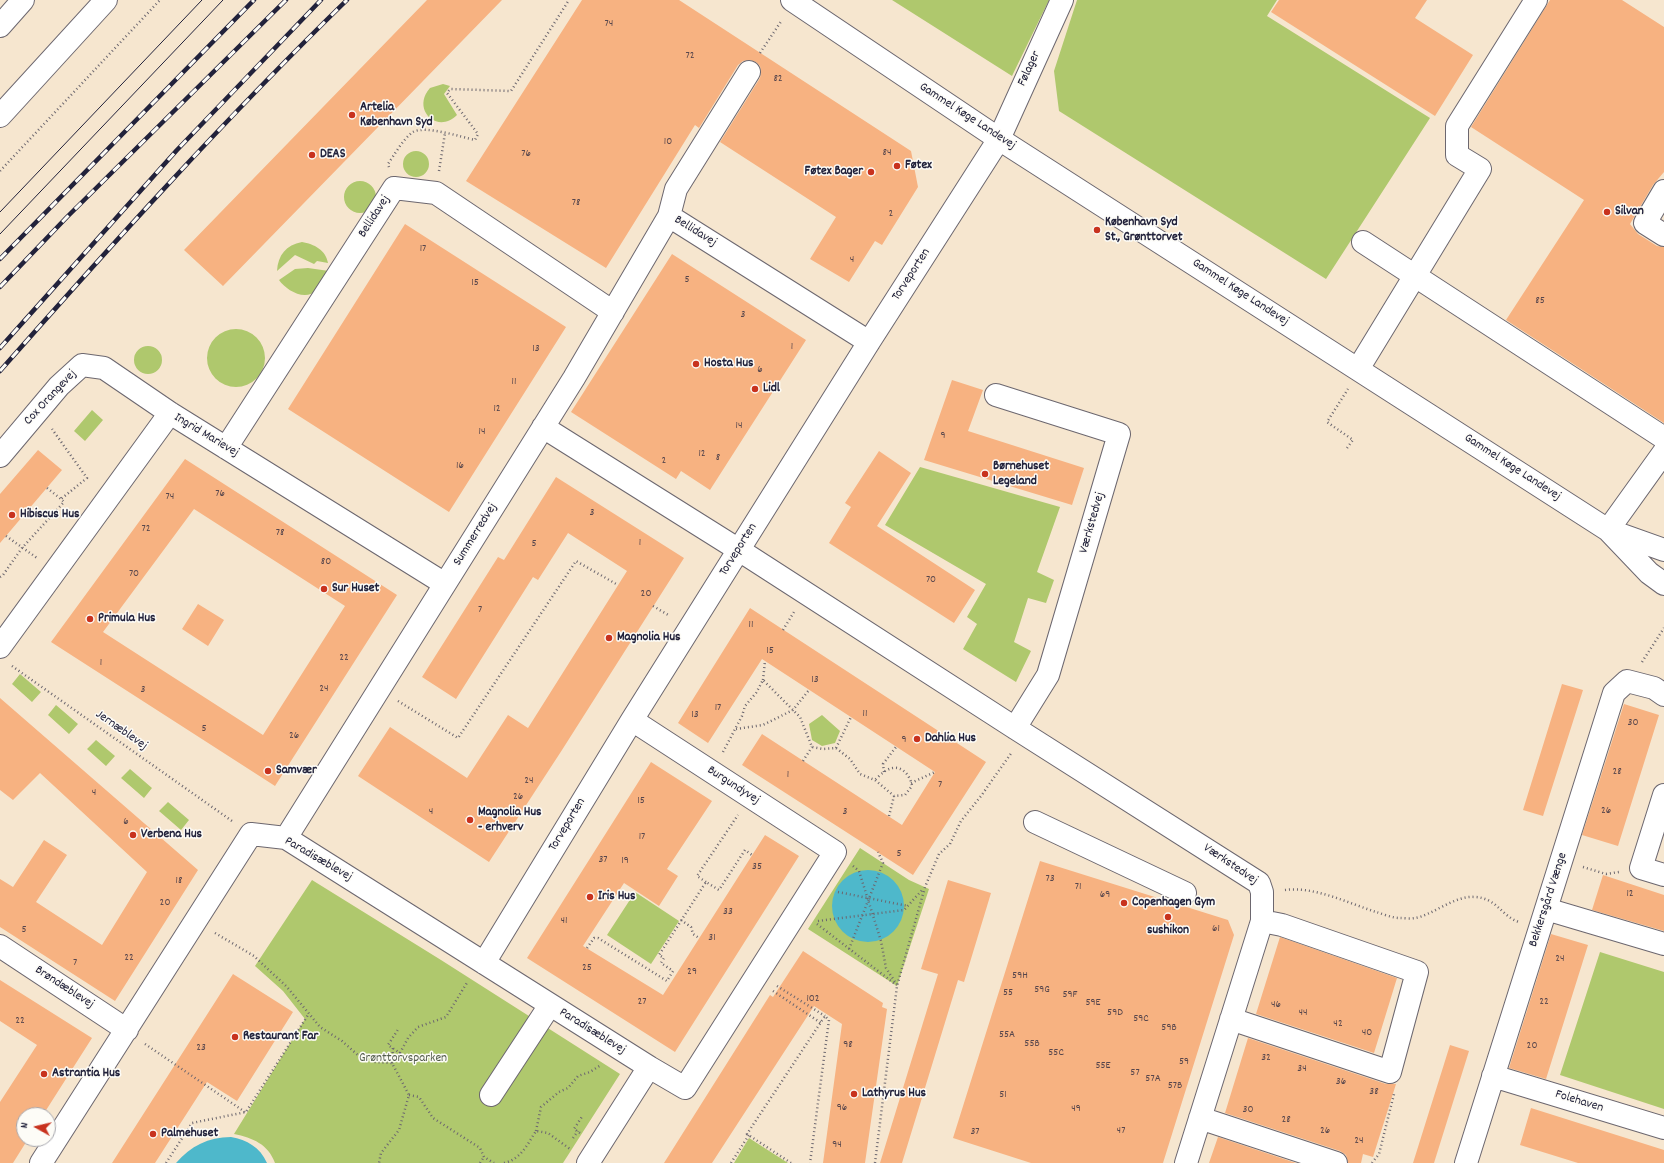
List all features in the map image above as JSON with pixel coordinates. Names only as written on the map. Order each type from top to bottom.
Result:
[{"type":"street","points":[[0,26],[22,0]]},
{"type":"street","points":[[0,116],[106,0]]},
{"type":"street","name":"Følager","points":[[999,139],[1062,0]]},
{"type":"street","points":[[1358,369],[1480,169],[1457,155],[1457,126],[1536,0]]},
{"type":"street","name":"Gammel Køge Landevej","points":[[793,1],[999,139],[1608,530],[1664,550]]},
{"type":"street","points":[[669,216],[676,189],[748,72]]},
{"type":"street","name":"Torveporten","points":[[484,963],[632,720],[869,342],[999,139]]},
{"type":"street","points":[[394,188],[436,193],[613,312]]},
{"type":"street","name":"Bellidavej","points":[[226,448],[394,188]]},
{"type":"street","points":[[1664,191],[1645,223],[1664,235]]},
{"type":"street","name":"Bellidavej","points":[[543,427],[580,383],[613,312],[669,216],[869,342]]},
{"type":"street","points":[[1363,242],[1664,438]]},
{"type":"street","name":"Cox Orangevej","points":[[0,456],[59,386],[82,365],[104,368],[170,413]]},
{"type":"street","name":"Værkstedvej","points":[[996,395],[1119,434],[1048,675],[1020,731]]},
{"type":"street","name":"Ingrid Marievej","points":[[3,655],[170,413],[445,584]]},
{"type":"street","points":[[543,427],[739,550]]},
{"type":"street","name":"Summerredvej","points":[[286,838],[543,427]]},
{"type":"street","points":[[1608,530],[1664,452]]},
{"type":"street","name":"Gammel Køge Landevej","points":[[1608,530],[1649,573],[1664,584]]},
{"type":"street","name":"Værkstedvej","points":[[739,550],[1260,883],[1262,892],[1262,921],[1186,1163]]},
{"type":"street","name":"Bekkersgård Vænge","points":[[1466,1163],[1614,694],[1627,681],[1635,683]]},
{"type":"street","points":[[1635,683],[1654,688],[1664,695]]},
{"type":"street","name":"Burgundyvej","points":[[632,720],[834,852]]},
{"type":"street","points":[[1664,795],[1641,868],[1664,875]]},
{"type":"street","points":[[1035,822],[1185,893]]},
{"type":"street","name":"Paradisæblevej","points":[[42,1163],[252,834],[286,838],[620,1049],[685,1088],[834,852]]},
{"type":"street","points":[[1546,909],[1664,944]]},
{"type":"street","points":[[1231,1019],[1390,1072],[1417,972],[1282,925],[1262,921]]},
{"type":"street","name":"Brøndæblevej","points":[[0,946],[127,1030]]},
{"type":"street","points":[[491,1095],[550,1005]]},
{"type":"street","points":[[588,1163],[649,1067]]},
{"type":"street","name":"Folehaven","points":[[1494,1076],[1664,1128]]},
{"type":"street","points":[[1200,1118],[1336,1163]]},
{"type":"path","points":[[0,171],[160,0]]},
{"type":"path","name":"Bellidavej","points":[[394,188],[388,164],[413,132],[422,129],[475,140],[478,134],[447,93],[450,89],[511,91],[569,0]]},
{"type":"path","points":[[760,53],[793,1]]},
{"type":"path","points":[[436,193],[445,133]]},
{"type":"path","points":[[1336,409],[1327,422],[1353,440],[1346,448]]},
{"type":"path","points":[[38,411],[72,454],[87,478],[61,499]]},
{"type":"path","points":[[0,577],[22,548],[64,502],[47,488]]},
{"type":"path","points":[[6,536],[22,548]]},
{"type":"path","points":[[403,705],[458,738],[576,561],[618,585]]},
{"type":"path","points":[[1635,683],[1641,664],[1664,628]]},
{"type":"path","name":"Jernæblevej","points":[[3,655],[231,820]]},
{"type":"path","points":[[730,742],[745,706],[763,680],[765,661]]},
{"type":"path","points":[[763,680],[800,717],[812,747]]},
{"type":"path","points":[[736,729],[763,725],[793,710],[809,690]]},
{"type":"path","points":[[836,748],[851,717]]},
{"type":"path","points":[[875,1163],[897,986],[925,887],[939,854],[950,844],[961,821],[1001,769],[1020,731]]},
{"type":"path","points":[[812,747],[823,749],[836,748],[850,759],[860,774],[875,780],[894,796],[905,795],[912,786],[910,777],[895,767],[884,772],[875,780]]},
{"type":"path","points":[[803,761],[812,747]]},
{"type":"path","points":[[884,772],[883,764],[896,747]]},
{"type":"path","points":[[911,783],[935,772]]},
{"type":"path","points":[[889,816],[894,796]]},
{"type":"path","points":[[750,797],[697,876],[719,890],[745,850],[752,855]]},
{"type":"path","points":[[849,949],[877,872],[883,863],[878,852]]},
{"type":"path","points":[[1583,867],[1606,874]]},
{"type":"path","points":[[860,871],[881,941],[886,968],[897,986]]},
{"type":"path","points":[[587,948],[594,938],[598,938],[667,982],[672,971],[661,964],[664,958],[659,955],[706,882]]},
{"type":"path","points":[[897,986],[813,921],[834,920],[904,910],[906,906],[925,887]]},
{"type":"path","points":[[1262,892],[1297,888],[1397,918],[1416,918],[1435,909],[1473,896],[1486,899],[1496,904],[1513,920]]},
{"type":"path","points":[[836,891],[906,906]]},
{"type":"path","points":[[196,920],[254,956],[287,987],[308,1015],[320,1027],[342,1041],[360,1057],[374,1062],[392,1064]]},
{"type":"path","points":[[681,920],[691,927],[693,934],[699,938]]},
{"type":"path","points":[[392,1064],[408,1038],[418,1027],[446,1017],[470,978],[484,963]]},
{"type":"path","points":[[755,979],[821,1022]]},
{"type":"path","points":[[778,986],[830,1020],[810,1163]]},
{"type":"path","points":[[166,1163],[192,1123],[246,1112],[308,1015]]},
{"type":"path","points":[[731,1163],[749,1136],[747,1134],[825,1016]]},
{"type":"path","points":[[399,1028],[388,1045],[400,1052]]},
{"type":"path","points":[[127,1030],[135,1037],[246,1112]]},
{"type":"path","points":[[379,1163],[381,1154],[398,1130],[409,1095],[392,1064],[393,1048]]},
{"type":"path","points":[[504,1163],[513,1162],[520,1155],[536,1131],[541,1106],[559,1092],[568,1088],[578,1076],[590,1072],[620,1049]]},
{"type":"path","points":[[1372,1163],[1379,1154],[1399,1078],[1390,1072]]},
{"type":"path","points":[[409,1095],[419,1097],[433,1118],[480,1148],[484,1157],[494,1163]]},
{"type":"path","points":[[573,1138],[578,1131],[574,1129],[583,1115]]},
{"type":"path","points":[[536,1131],[548,1133],[588,1163]]},
{"type":"path","points":[[749,1136],[792,1163]]},
{"type":"path","points":[[480,1163],[484,1157]]},
{"type":"green space","points":[[892,0],[1049,0],[1012,76]]},
{"type":"green space","points":[[1077,0],[1277,0],[1267,16],[1430,118],[1326,279],[1059,111],[1054,71]]},
{"type":"green space","points":[[443,84],[450,86],[444,94],[457,115],[442,122],[435,121],[429,117],[423,104],[425,96],[430,88]]},
{"type":"green space","points":[[416,151],[425,155],[429,164],[425,173],[416,177],[407,173],[403,164],[407,155]]},
{"type":"green space","points":[[357,181],[363,181],[373,188],[376,197],[375,203],[369,210],[363,213],[357,213],[347,206],[344,200],[344,194],[351,184]]},
{"type":"green space","points":[[302,242],[319,248],[327,258],[328,263],[317,261],[314,264],[295,255],[277,271],[279,260],[287,248],[296,243]]},
{"type":"green space","points":[[308,268],[329,271],[317,290],[312,293],[302,295],[296,293],[291,291],[279,280],[295,269]]},
{"type":"green space","points":[[230,329],[242,329],[257,337],[265,352],[265,364],[257,379],[242,387],[230,387],[215,379],[207,364],[207,352],[215,337]]},
{"type":"green space","points":[[148,346],[158,350],[162,360],[158,370],[148,374],[138,370],[134,360],[138,350]]},
{"type":"green space","points":[[92,410],[103,420],[85,441],[74,431]]},
{"type":"green space","points":[[920,467],[1060,507],[1037,572],[1054,580],[1046,603],[1028,598],[1014,642],[1031,651],[1016,682],[963,649],[977,624],[967,617],[986,584],[885,525]]},
{"type":"green space","points":[[20,674],[41,692],[32,702],[12,684]]},
{"type":"green space","points":[[56,705],[78,724],[69,734],[48,715]]},
{"type":"green space","points":[[822,715],[840,731],[835,743],[822,746],[812,740],[809,724]]},
{"type":"green space","points":[[96,740],[115,756],[106,766],[87,749]]},
{"type":"green space","points":[[130,769],[152,788],[144,798],[121,778]]},
{"type":"green space","points":[[168,802],[189,820],[181,830],[159,811]]},
{"type":"green space","points":[[860,848],[909,880],[929,889],[897,986],[808,929]]},
{"type":"green space","name":"Grønttorvsparken","points":[[312,880],[620,1074],[563,1163],[275,1163],[268,1151],[259,1143],[234,1134],[305,1019],[283,991],[255,966]]},
{"type":"green space","points":[[635,892],[679,921],[651,964],[607,935]]},
{"type":"green space","points":[[1600,952],[1664,972],[1664,1109],[1560,1075]]},
{"type":"green space","points":[[749,1138],[788,1163],[734,1163]]},
{"type":"water","points":[[868,870],[888,876],[898,886],[904,906],[898,926],[888,936],[868,942],[848,936],[838,926],[832,906],[838,886],[848,876]]},
{"type":"water","points":[[223,1137],[231,1137],[248,1142],[261,1153],[267,1163],[176,1163],[194,1147],[200,1144]]},
{"type":"building","points":[[427,0],[502,0],[223,286],[184,250]]},
{"type":"building","points":[[582,0],[679,0],[911,151],[918,187],[882,245],[875,241],[849,282],[810,259],[836,217],[720,142],[760,78],[760,66],[756,62],[750,60],[743,61],[738,65],[699,128],[695,125],[606,268],[466,181]]},
{"type":"building","points":[[1279,0],[1427,0],[1415,18],[1473,55],[1435,116],[1271,12]]},
{"type":"building","name":"Silvan","points":[[1550,0],[1622,0],[1664,27],[1664,172],[1653,185],[1630,224],[1638,234],[1657,246],[1664,247],[1664,423],[1506,320],[1584,200],[1471,127]]},
{"type":"building","points":[[405,224],[566,327],[449,512],[288,409]]},
{"type":"building","name":"Hosta Hus","points":[[672,254],[806,340],[710,490],[681,471],[676,479],[571,412]]},
{"type":"building","points":[[952,380],[983,390],[968,431],[1084,468],[1072,505],[924,460]]},
{"type":"building","name":"Hibiscus Hus","points":[[38,450],[62,470],[0,543],[0,494]]},
{"type":"building","points":[[879,451],[911,473],[877,526],[975,590],[954,623],[829,543],[851,507],[845,503]]},
{"type":"building","name":"Primula Hus","points":[[185,459],[397,595],[275,786],[51,642]],"holes":[[[194,509],[345,606],[263,735],[103,632]]]},
{"type":"building","points":[[556,477],[684,558],[489,862],[358,776],[390,727],[467,778],[508,715],[528,728],[627,571],[568,533],[538,580],[533,577],[456,699],[422,677],[498,557],[504,560]]},
{"type":"building","points":[[198,604],[224,620],[208,646],[182,629]]},
{"type":"building","name":"Dahlia Hus","points":[[750,608],[986,762],[913,875],[742,765],[762,734],[902,825],[935,772],[762,659],[708,743],[678,723]]},
{"type":"building","points":[[1562,684],[1583,690],[1543,816],[1523,810]]},
{"type":"building","name":"Verbena Hus","points":[[0,698],[198,870],[115,1001],[0,927],[0,879],[13,887],[44,840],[67,855],[36,902],[102,945],[147,872],[40,773],[13,800],[0,790]]},
{"type":"building","points":[[1624,704],[1659,715],[1618,846],[1582,835]]},
{"type":"building","name":"Iris Hus","points":[[651,762],[712,801],[667,869],[678,876],[659,906],[624,883],[583,946],[663,995],[765,835],[799,856],[675,1052],[527,958]]},
{"type":"building","points":[[1040,861],[1228,920],[1234,935],[1163,1163],[1031,1163],[953,1138]]},
{"type":"building","points":[[1603,875],[1664,895],[1664,931],[1592,910]]},
{"type":"building","points":[[948,880],[991,893],[964,982],[958,980],[902,1163],[880,1163],[938,974],[921,969]]},
{"type":"building","points":[[1551,934],[1588,945],[1546,1079],[1509,1068]]},
{"type":"building","points":[[1280,937],[1397,978],[1374,1053],[1256,1014]]},
{"type":"building","points":[[803,951],[883,1003],[882,1007],[887,1009],[865,1163],[823,1163],[842,1024],[814,1006],[712,1163],[664,1163],[770,995],[773,997]]},
{"type":"building","name":"Restaurant Far","points":[[233,974],[293,1012],[237,1101],[207,1082],[155,1163],[112,1163]]},
{"type":"building","name":"Astrantia Hus","points":[[0,980],[92,1038],[48,1107],[16,1107],[16,1147],[23,1147],[13,1163],[0,1163],[0,1102],[37,1045],[0,1021]]},
{"type":"building","points":[[1248,1038],[1386,1084],[1396,1084],[1373,1157],[1363,1154],[1361,1163],[1348,1163],[1346,1155],[1340,1151],[1225,1113]]},
{"type":"building","points":[[1450,1045],[1469,1051],[1434,1163],[1413,1163]]},
{"type":"building","points":[[1531,1108],[1664,1150],[1664,1163],[1578,1163],[1520,1145]]},
{"type":"building","points":[[1218,1137],[1296,1163],[1209,1163]]},
{"type":"tram line","points":[[0,212],[202,0]]},
{"type":"tram line","points":[[0,234],[223,0]]},
{"type":"railway","points":[[0,259],[254,0]]},
{"type":"railway","points":[[0,287],[67,217],[286,0]]},
{"type":"railway","points":[[0,348],[177,150],[321,0]]},
{"type":"railway","points":[[0,371],[170,182],[257,90],[347,0]]},
{"type":"place","name":"Artelia København Syd","points":[[352,115]]},
{"type":"place","name":"DEAS","points":[[312,155]]},
{"type":"place","name":"Føtex","points":[[897,166]]},
{"type":"place","name":"Føtex Bager","points":[[871,172]]},
{"type":"place","name":"Silvan","points":[[1607,212]]},
{"type":"place","name":"København Syd St., Grønttorvet","points":[[1097,230]]},
{"type":"place","name":"Hosta Hus","points":[[696,364]]},
{"type":"place","name":"Lidl","points":[[755,389]]},
{"type":"place","name":"Børnehuset Legeland","points":[[985,474]]},
{"type":"place","name":"Hibiscus Hus","points":[[12,515]]},
{"type":"place","name":"Sur Huset","points":[[324,589]]},
{"type":"place","name":"Primula Hus","points":[[90,619]]},
{"type":"place","name":"Magnolia Hus","points":[[609,638]]},
{"type":"place","name":"Dahlia Hus","points":[[917,739]]},
{"type":"place","name":"Samvær","points":[[268,771]]},
{"type":"place","name":"Magnolia Hus - erhverv","points":[[470,820]]},
{"type":"place","name":"Verbena Hus","points":[[133,835]]},
{"type":"place","name":"Iris Hus","points":[[590,897]]},
{"type":"place","name":"Copenhagen Gym","points":[[1124,903]]},
{"type":"place","name":"sushikon","points":[[1168,917]]},
{"type":"place","name":"Restaurant Far","points":[[235,1037]]},
{"type":"place","name":"Astrantia Hus","points":[[44,1074]]},
{"type":"place","name":"Lathyrus Hus","points":[[854,1094]]},
{"type":"place","name":"Palmehuset","points":[[153,1134]]}]
